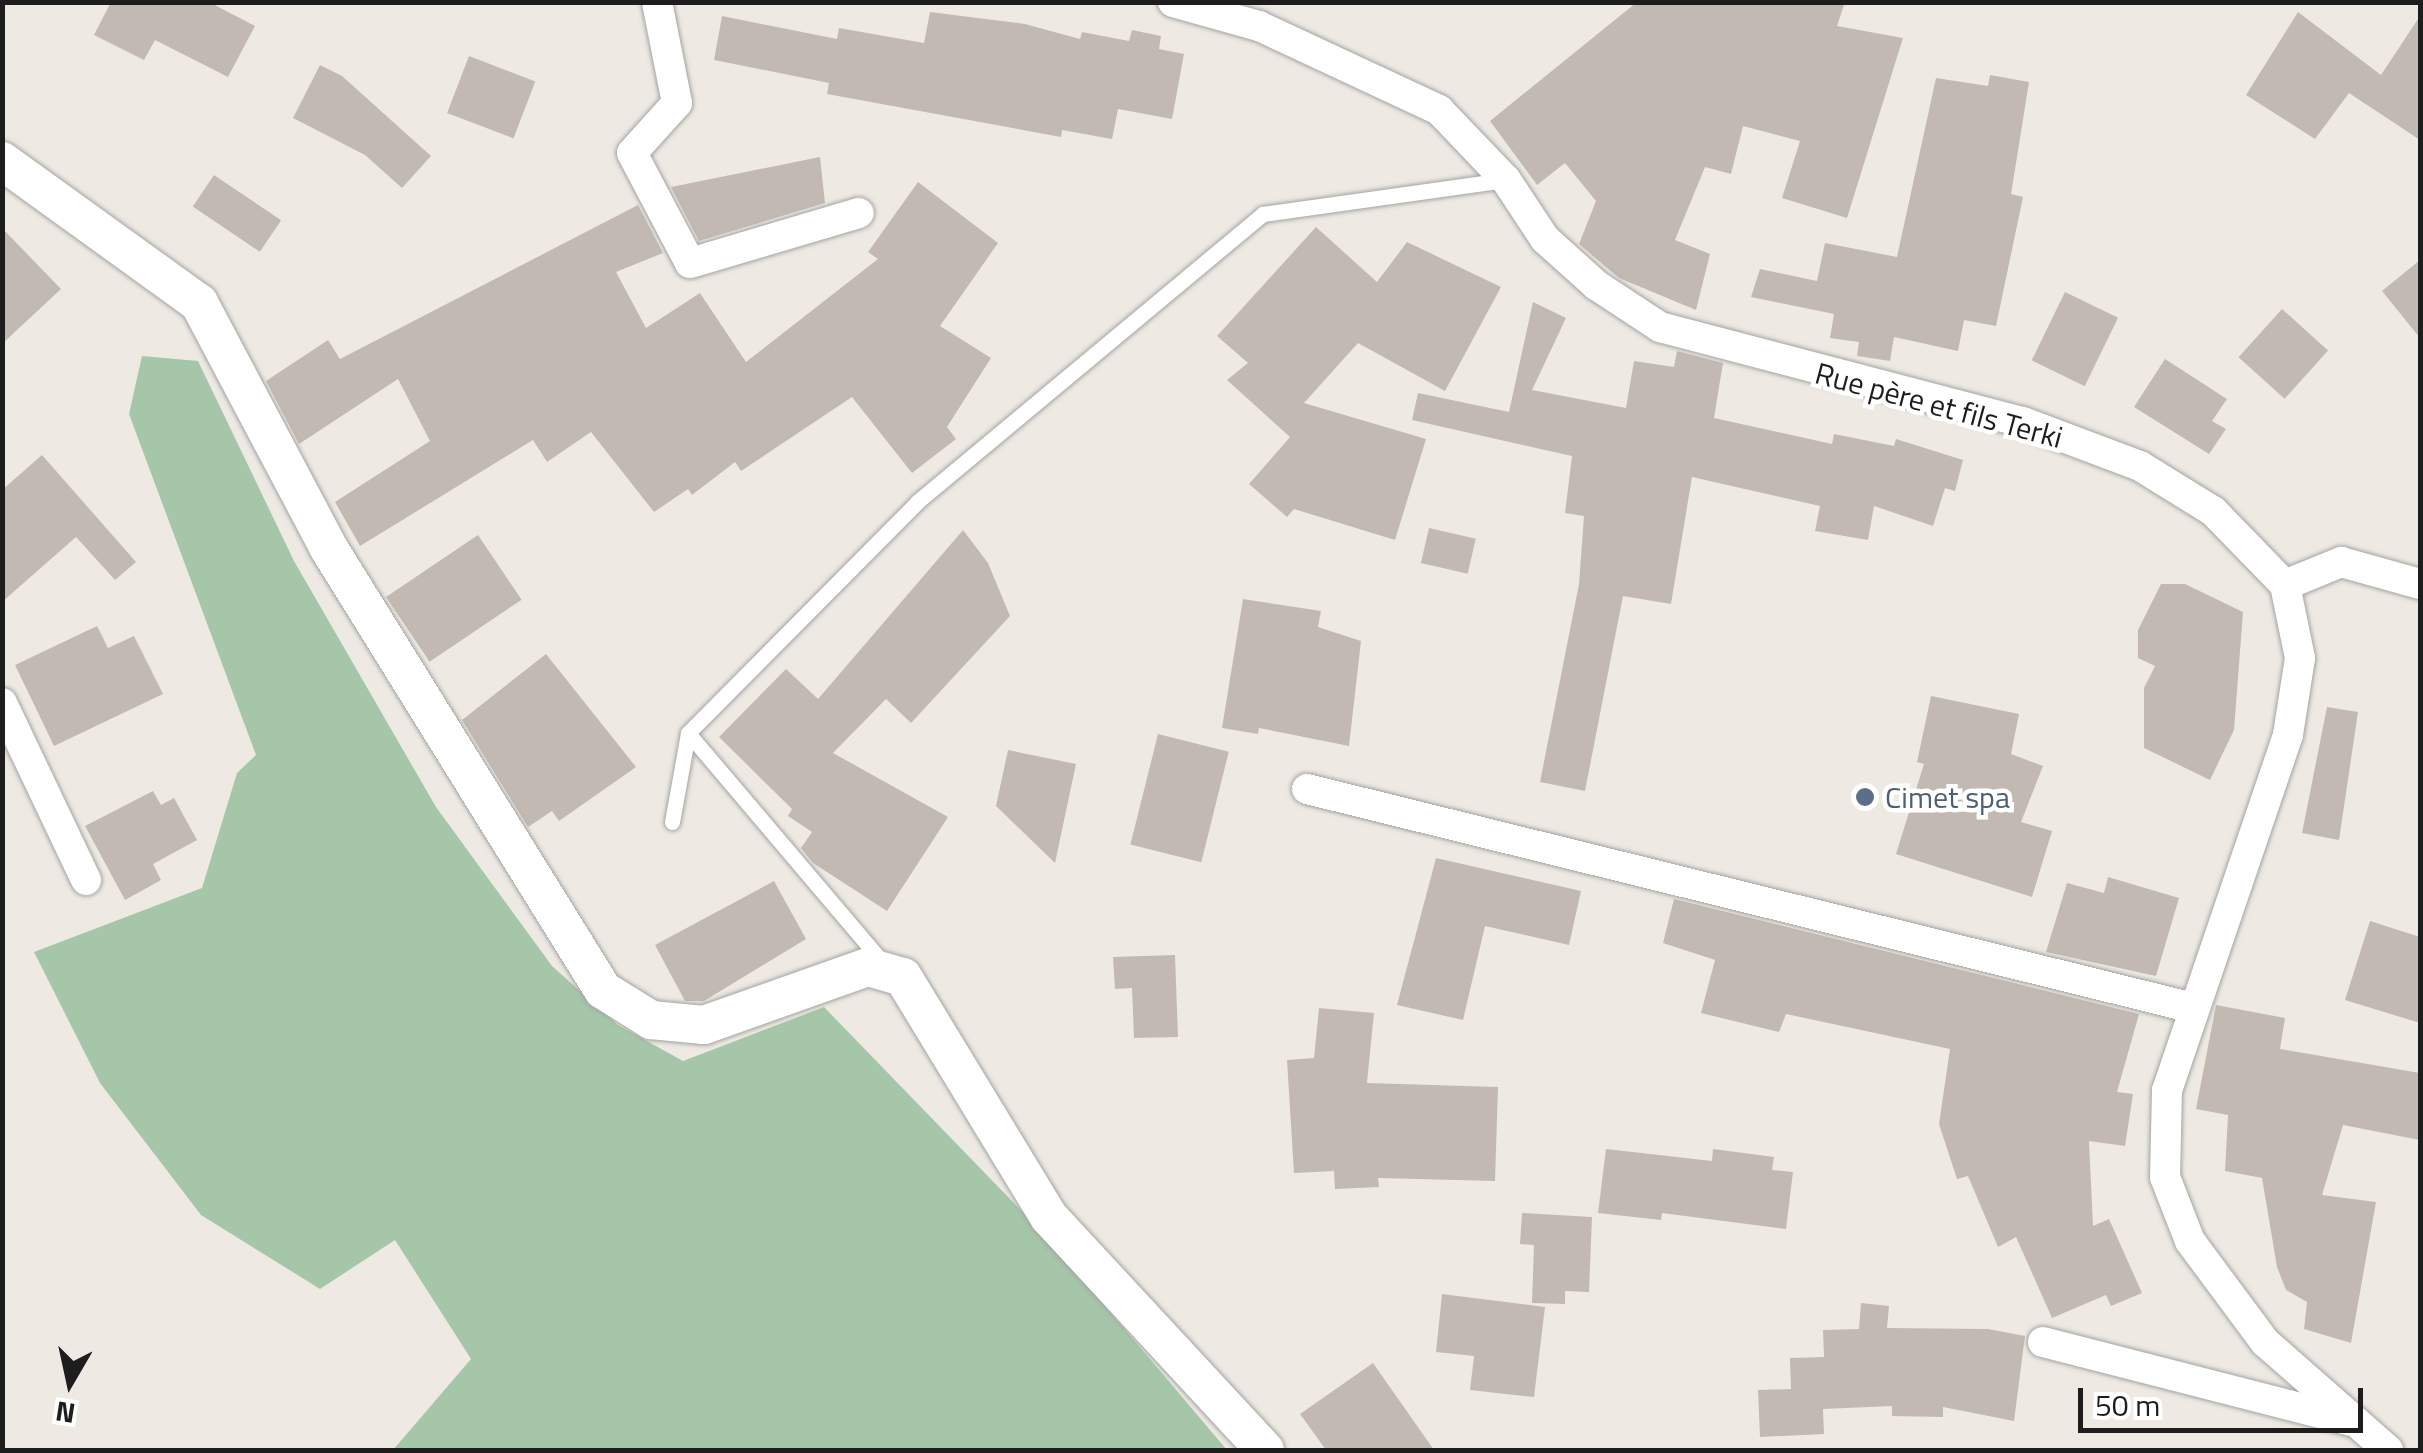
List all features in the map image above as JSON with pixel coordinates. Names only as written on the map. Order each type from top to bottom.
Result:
[{"type":"street","points":[[657,2],[676,103],[632,153],[690,263],[858,213]]},
{"type":"street","name":"Rue père et fils Terki","points":[[1173,2],[1260,26],[1439,110],[1506,180],[1545,239],[1596,285],[1660,326],[2023,422],[2140,466],[2213,511],[2284,585]]},
{"type":"street","points":[[2,160],[199,303],[328,548],[602,990],[651,1020],[704,1025],[868,967],[888,968],[903,977],[1049,1217],[1265,1450]]},
{"type":"street","points":[[2388,1450],[2265,1342],[2190,1241],[2164,1177],[2167,1090],[2288,734],[2300,658],[2284,585],[2340,562],[2420,584]]},
{"type":"street","points":[[2,703],[86,880]]},
{"type":"street","points":[[1307,789],[2193,1008]]},
{"type":"street","points":[[2043,1342],[2356,1422]]},
{"type":"lane","points":[[672,822],[688,734],[917,502],[1263,214],[1506,180]]},
{"type":"lane","points":[[688,734],[888,968]]},
{"type":"green space","points":[[142,356],[198,361],[294,561],[436,807],[552,966],[618,1025],[683,1061],[824,1007],[1044,1234],[1227,1450],[393,1450],[471,1359],[395,1240],[320,1289],[201,1215],[100,1083],[34,952],[202,888],[237,773],[256,755],[129,414]]},
{"type":"building","points":[[111,2],[209,2],[255,26],[228,77],[155,40],[144,60],[94,35]]},
{"type":"building","points":[[1637,2],[1845,2],[1837,26],[1903,38],[1847,218],[1782,198],[1800,141],[1743,126],[1731,174],[1705,167],[1675,240],[1710,254],[1696,310],[1619,278],[1579,244],[1596,201],[1565,163],[1537,185],[1490,121]]},
{"type":"building","points":[[930,12],[1025,24],[1080,39],[1082,32],[1129,41],[1132,30],[1161,36],[1159,49],[1184,54],[1172,119],[1118,109],[1112,139],[1062,130],[1061,137],[827,94],[829,83],[714,60],[722,16],[837,39],[839,28],[924,43]]},
{"type":"building","points":[[2298,12],[2381,75],[2420,16],[2420,140],[2349,93],[2315,139],[2246,95]]},
{"type":"building","points":[[469,56],[535,81],[513,138],[447,113]]},
{"type":"building","points":[[320,65],[342,76],[431,156],[402,188],[365,155],[293,118]]},
{"type":"building","points":[[1990,75],[2029,82],[2011,194],[2023,197],[1996,326],[1964,320],[1958,351],[1894,337],[1890,361],[1857,356],[1859,342],[1830,338],[1834,314],[1751,297],[1760,269],[1817,281],[1825,243],[1897,257],[1936,78],[1988,86]]},
{"type":"building","points":[[820,157],[825,203],[699,241],[671,187]]},
{"type":"building","points":[[214,175],[281,220],[260,252],[193,207]]},
{"type":"building","points":[[918,182],[998,243],[940,326],[991,358],[947,427],[956,439],[912,473],[852,397],[741,471],[735,462],[692,495],[688,489],[654,512],[591,432],[547,462],[533,440],[360,546],[335,502],[430,441],[398,379],[299,444],[266,381],[328,340],[340,359],[638,205],[663,253],[616,272],[646,328],[700,293],[746,362],[878,259],[868,252]]},
{"type":"building","points":[[1316,227],[1377,282],[1407,242],[1501,287],[1445,391],[1358,343],[1304,403],[1426,439],[1395,540],[1294,509],[1287,517],[1249,484],[1290,437],[1227,380],[1248,363],[1217,336]]},
{"type":"building","points":[[2,228],[61,289],[2,344]]},
{"type":"building","points":[[2420,260],[2420,338],[2382,291]]},
{"type":"building","points":[[2065,292],[2118,318],[2085,386],[2032,360]]},
{"type":"building","points":[[1533,302],[1566,318],[1532,390],[1626,408],[1634,361],[1674,367],[1677,351],[1723,363],[1714,418],[1832,444],[1834,434],[1894,446],[1896,439],[1963,460],[1955,491],[1945,488],[1933,526],[1874,506],[1868,540],[1815,531],[1820,506],[1692,477],[1671,604],[1623,596],[1585,791],[1540,782],[1579,584],[1584,516],[1565,513],[1572,456],[1412,420],[1418,393],[1509,412]]},
{"type":"building","points":[[2282,309],[2328,350],[2285,399],[2239,357]]},
{"type":"building","points":[[2165,359],[2227,399],[2212,421],[2226,429],[2209,454],[2134,407]]},
{"type":"building","points":[[42,455],[136,562],[115,580],[76,537],[2,602],[2,490]]},
{"type":"building","points":[[1429,528],[1476,539],[1468,574],[1421,563]]},
{"type":"building","points":[[963,530],[988,563],[1010,616],[911,723],[886,699],[833,753],[948,817],[887,911],[813,863],[801,848],[812,832],[788,816],[792,809],[719,737],[786,669],[818,699]]},
{"type":"building","points":[[478,535],[522,600],[430,662],[386,597]]},
{"type":"building","points":[[2161,584],[2185,584],[2243,612],[2234,730],[2210,780],[2144,748],[2144,688],[2155,666],[2138,658],[2138,630]]},
{"type":"building","points":[[1243,599],[1321,611],[1318,627],[1361,641],[1349,746],[1259,728],[1258,734],[1222,728]]},
{"type":"building","points":[[97,626],[108,648],[134,636],[163,694],[54,746],[15,665]]},
{"type":"building","points":[[546,654],[636,767],[559,821],[552,811],[528,827],[462,720]]},
{"type":"building","points":[[1931,696],[2019,714],[2011,754],[2043,766],[2021,822],[2052,831],[2032,897],[1896,854],[1924,764],[1917,762]]},
{"type":"building","points":[[2327,707],[2358,712],[2339,840],[2302,833]]},
{"type":"building","points":[[1158,734],[1229,752],[1201,862],[1130,845]]},
{"type":"building","points":[[1008,750],[1076,764],[1055,863],[996,806]]},
{"type":"building","points":[[153,791],[161,805],[174,798],[197,840],[153,864],[161,880],[125,900],[85,826]]},
{"type":"building","points":[[1436,858],[1581,891],[1569,945],[1485,926],[1463,1020],[1397,1005]]},
{"type":"building","points":[[2108,877],[2179,898],[2156,976],[2046,952],[2067,883],[2104,893]]},
{"type":"building","points":[[774,881],[806,939],[704,1001],[685,1001],[655,945]]},
{"type":"building","points":[[1674,899],[2139,1014],[2117,1092],[2133,1094],[2125,1146],[2089,1141],[2093,1226],[2109,1219],[2142,1293],[2111,1306],[2106,1295],[2052,1318],[2016,1237],[1998,1247],[1968,1176],[1957,1179],[1939,1124],[1950,1049],[1786,1014],[1779,1032],[1701,1013],[1715,960],[1663,943]]},
{"type":"building","points":[[2370,921],[2420,937],[2420,1023],[2345,1000]]},
{"type":"building","points":[[1175,955],[1178,1037],[1134,1038],[1132,988],[1115,989],[1113,957]]},
{"type":"building","points":[[2216,1005],[2285,1018],[2280,1049],[2420,1073],[2420,1140],[2343,1125],[2322,1195],[2376,1202],[2351,1343],[2304,1329],[2307,1302],[2286,1290],[2277,1267],[2262,1178],[2225,1171],[2228,1115],[2196,1109]]},
{"type":"building","points":[[1319,1008],[1374,1013],[1367,1083],[1498,1087],[1495,1181],[1378,1178],[1379,1187],[1335,1189],[1334,1171],[1294,1173],[1287,1060],[1314,1058]]},
{"type":"building","points":[[1606,1149],[1712,1161],[1713,1149],[1774,1157],[1772,1170],[1793,1172],[1786,1229],[1662,1213],[1661,1220],[1598,1213]]},
{"type":"building","points":[[1522,1213],[1592,1217],[1589,1292],[1565,1291],[1565,1304],[1532,1303],[1534,1245],[1520,1244]]},
{"type":"building","points":[[1442,1294],[1545,1307],[1534,1397],[1470,1390],[1474,1356],[1436,1352]]},
{"type":"building","points":[[1861,1303],[1889,1306],[1887,1328],[1988,1329],[2025,1336],[2014,1421],[1943,1407],[1943,1417],[1892,1416],[1892,1406],[1823,1409],[1824,1434],[1760,1437],[1758,1390],[1791,1389],[1790,1358],[1824,1357],[1823,1330],[1859,1329]]},
{"type":"building","points":[[1373,1363],[1434,1450],[1326,1450],[1300,1414]]},
{"type":"place","name":"Cimet spa","points":[[1865,797]]}]
